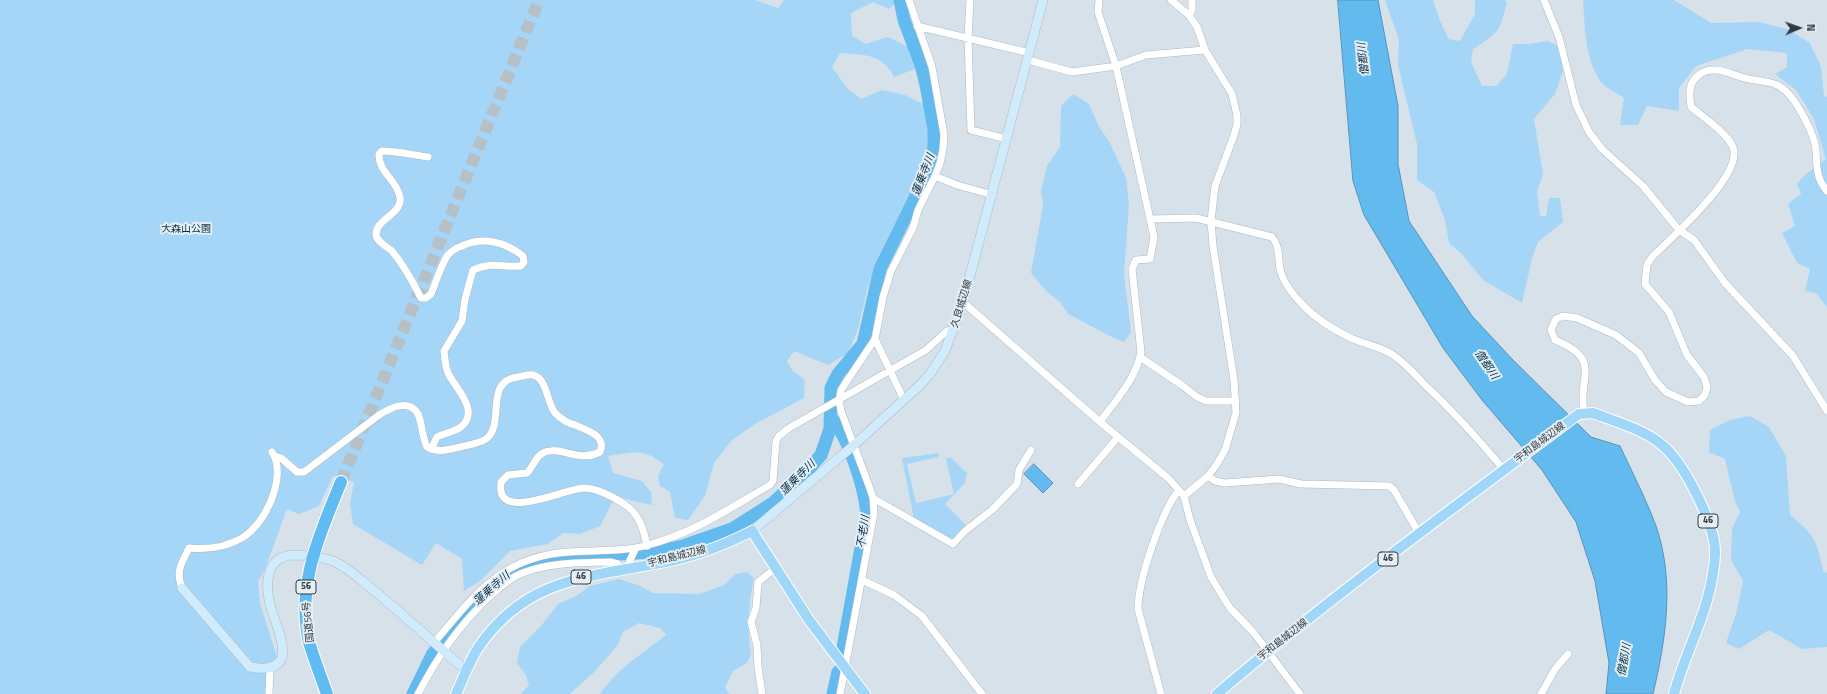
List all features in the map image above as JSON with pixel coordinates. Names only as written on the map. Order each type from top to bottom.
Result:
[{"type":"highway","name":"国道56号","points":[[327,694],[309,641],[305,609],[307,579],[312,557],[341,482]]},
{"type":"main road","name":"久良城辺線","points":[[752,532],[853,446],[904,400],[930,374],[945,351],[954,330],[963,302],[993,195],[1043,0]]},
{"type":"main road","name":"46","points":[[1582,413],[1593,412],[1646,434],[1661,444],[1675,457],[1708,519],[1714,538],[1713,573],[1707,600],[1674,694]]},
{"type":"main road","name":"宇和島城辺線","points":[[1217,694],[1268,651],[1506,469],[1582,413]]},
{"type":"main road","name":"宇和島城辺線","points":[[456,694],[466,670],[478,648],[507,615],[525,601],[549,588],[577,578],[671,560],[704,552],[752,532]]},
{"type":"main road","points":[[752,532],[777,567],[809,620],[845,670],[865,694]]},
{"type":"main road","points":[[182,588],[250,667],[260,669],[270,668],[277,664],[282,656],[283,648],[282,637],[271,608],[267,589],[268,573],[272,563],[281,557],[294,555],[334,562],[405,617],[466,670]]},
{"type":"street","points":[[840,694],[872,530],[873,498],[853,446],[839,400],[841,390],[849,375],[858,366],[875,340],[882,297],[891,271],[913,228],[918,210],[940,163],[944,135],[932,67],[909,0]]},
{"type":"street","points":[[970,0],[968,39],[970,130],[1007,139]]},
{"type":"street","points":[[1099,0],[1098,12],[1116,66],[1154,237],[1150,259],[1136,260],[1132,269],[1141,352],[1140,358],[1128,384],[1100,422]]},
{"type":"street","points":[[1161,694],[1138,609],[1138,599],[1152,551],[1168,508],[1182,493],[1208,476],[1225,450],[1232,431],[1236,413],[1236,401],[1213,246],[1211,221],[1215,186],[1233,138],[1237,125],[1237,115],[1232,94],[1205,50],[1197,27],[1189,15],[1171,0]]},
{"type":"street","points":[[1189,15],[1192,10],[1192,0]]},
{"type":"street","points":[[1544,0],[1559,37],[1576,105],[1589,132],[1602,149],[1643,186],[1679,230],[1694,240],[1725,283],[1793,356],[1827,411]]},
{"type":"street","points":[[917,26],[1029,56],[1072,72],[1116,66],[1146,55],[1205,50]]},
{"type":"street","points":[[1582,413],[1586,368],[1582,357],[1574,349],[1555,340],[1551,330],[1556,319],[1563,316],[1577,318],[1616,335],[1638,353],[1655,380],[1666,392],[1688,402],[1699,401],[1705,395],[1706,387],[1704,377],[1687,355],[1669,312],[1645,284],[1647,265],[1652,257],[1702,208],[1719,186],[1733,162],[1734,153],[1732,146],[1726,137],[1691,107],[1689,94],[1692,81],[1700,74],[1712,70],[1724,71],[1753,81],[1776,84],[1784,89],[1814,136],[1817,172],[1820,183],[1827,190]]},
{"type":"street","points":[[428,157],[404,155],[390,151],[382,151],[378,154],[378,163],[397,189],[400,198],[396,210],[377,229],[376,236],[379,241],[393,252],[421,298],[426,298],[431,294],[447,256],[454,249],[471,241],[488,240],[515,249],[523,256],[524,262],[521,266],[512,267],[493,264],[483,265],[473,270],[465,299],[462,321],[444,351],[448,373],[465,401],[469,411],[467,420],[461,428],[437,437],[431,449]]},
{"type":"street","points":[[935,176],[957,185],[993,195]]},
{"type":"street","points":[[1151,219],[1178,218],[1211,221],[1272,238],[1276,242],[1280,270],[1284,278],[1303,304],[1312,313],[1352,338],[1390,353],[1407,366],[1452,411],[1506,469]]},
{"type":"street","points":[[963,302],[1100,422],[1168,478],[1182,493],[1190,520],[1211,577],[1230,608],[1268,651],[1300,694]]},
{"type":"street","points":[[434,643],[482,589],[496,576],[511,567],[550,554],[647,546],[688,532],[723,514],[770,485],[773,481],[776,441],[779,436],[789,428],[926,350],[947,331],[954,330]]},
{"type":"street","points":[[875,340],[891,370],[904,400]]},
{"type":"street","points":[[1140,358],[1184,386],[1197,398],[1206,401],[1236,401]]},
{"type":"street","points":[[182,588],[178,579],[179,569],[189,548],[200,549],[222,547],[243,538],[260,521],[276,487],[278,471],[274,454],[281,458],[296,472],[304,472],[389,408],[403,405],[412,408],[418,414],[423,438],[427,447],[431,449],[440,451],[487,438],[492,429],[499,388],[505,381],[513,377],[533,375],[540,379],[554,412],[565,422],[595,433],[601,441],[602,448],[600,452],[593,455],[577,456],[562,452],[545,451],[539,456],[527,473],[508,475],[501,482],[500,489],[502,497],[508,502],[513,503],[531,501],[571,490],[586,488],[601,492],[627,507],[636,515],[642,526],[647,546]]},
{"type":"street","points":[[1078,484],[1118,437]]},
{"type":"street","points":[[873,498],[953,544],[964,531],[992,510],[1017,484],[1019,470],[1031,450]]},
{"type":"street","points":[[1208,476],[1215,481],[1225,483],[1279,479],[1300,484],[1389,486],[1394,490],[1420,535]]},
{"type":"street","points":[[418,694],[436,660],[465,620],[499,588],[518,574],[545,566],[563,563],[610,562],[618,564],[624,569],[636,548]]},
{"type":"street","points":[[762,694],[757,646],[751,622],[756,608],[758,582],[777,567]]},
{"type":"street","points":[[862,580],[894,594],[922,616],[982,694]]},
{"type":"street","points":[[1541,694],[1548,681],[1568,654]]},
{"type":"street","points":[[269,694],[270,668]]},
{"type":"green space","name":"大森山公園","points":[[0,0],[755,0],[778,8],[784,0],[897,0],[897,2],[889,9],[873,2],[851,13],[852,36],[866,44],[888,37],[911,48],[917,68],[894,77],[884,63],[878,59],[864,55],[840,53],[832,67],[847,88],[861,99],[882,90],[905,95],[925,105],[931,150],[919,185],[906,215],[875,267],[867,290],[858,329],[848,353],[828,365],[794,351],[787,361],[792,370],[805,380],[804,398],[755,424],[732,440],[714,463],[705,496],[688,520],[675,518],[670,492],[660,486],[658,476],[664,465],[657,459],[644,453],[608,456],[613,473],[642,481],[651,492],[652,505],[629,500],[616,495],[600,526],[580,534],[563,533],[548,544],[510,551],[480,581],[464,591],[462,559],[436,543],[422,565],[353,524],[350,504],[354,482],[333,476],[319,506],[299,514],[287,509],[265,569],[258,581],[260,603],[277,657],[277,664],[270,668],[269,694],[0,694]]},
{"type":"green space","points":[[1385,0],[1433,0],[1440,21],[1449,39],[1460,41],[1475,14],[1475,0],[1505,0],[1507,2],[1505,12],[1497,31],[1473,49],[1471,62],[1482,86],[1496,86],[1507,74],[1513,44],[1529,44],[1548,41],[1558,46],[1564,68],[1555,94],[1534,119],[1543,174],[1537,192],[1540,216],[1546,216],[1549,198],[1560,198],[1563,222],[1538,242],[1532,258],[1522,303],[1483,280],[1462,254],[1449,243],[1445,220],[1434,192],[1417,180],[1417,144],[1398,65],[1399,40]]},
{"type":"green space","points":[[1583,0],[1674,0],[1711,23],[1759,22],[1787,29],[1810,43],[1821,67],[1824,95],[1827,97],[1827,307],[1816,293],[1805,291],[1810,269],[1797,263],[1782,233],[1795,226],[1788,204],[1801,194],[1797,184],[1805,175],[1826,159],[1814,119],[1796,90],[1775,74],[1787,67],[1787,53],[1748,49],[1696,66],[1679,88],[1679,111],[1647,106],[1638,125],[1620,125],[1624,98],[1601,82],[1592,64],[1585,32]]},
{"type":"green space","points":[[1073,94],[1089,104],[1099,127],[1109,141],[1126,178],[1129,204],[1124,275],[1131,332],[1124,342],[1068,314],[1060,302],[1046,291],[1031,273],[1043,205],[1041,191],[1047,166],[1060,147],[1061,106]]},
{"type":"green space","points":[[1750,416],[1769,427],[1786,456],[1790,515],[1805,528],[1814,539],[1819,552],[1823,571],[1827,573],[1827,647],[1802,649],[1769,630],[1739,649],[1726,643],[1736,614],[1743,581],[1731,560],[1732,529],[1740,512],[1735,501],[1725,459],[1709,452],[1710,430],[1730,420]]},
{"type":"green space","points":[[940,453],[938,457],[907,464],[916,503],[954,494],[946,459],[950,457],[967,473],[965,483],[945,504],[969,528],[952,542],[914,519],[902,458]]},
{"type":"green space","points":[[747,572],[754,579],[750,598],[749,617],[751,655],[747,663],[733,671],[725,687],[729,694],[600,694],[622,669],[666,635],[660,628],[639,623],[623,632],[617,646],[594,672],[570,694],[521,694],[529,685],[526,675],[517,663],[520,647],[541,626],[558,604],[576,596],[590,586],[619,579],[638,585],[653,593],[700,594],[724,585],[735,574]]},
{"type":"water","name":"僧都川","points":[[1338,0],[1378,0],[1398,106],[1398,164],[1409,221],[1472,316],[1512,359],[1591,437],[1620,446],[1643,496],[1656,526],[1662,547],[1667,589],[1665,631],[1653,694],[1606,694],[1609,663],[1595,581],[1576,522],[1542,470],[1482,400],[1443,348],[1364,215],[1353,181]]},
{"type":"water","points":[[1034,464],[1053,483],[1043,493],[1024,474]]},
{"type":"waterway","name":"蓮乗寺川","points":[[413,694],[432,655],[450,631],[474,604],[498,581],[513,571],[553,558],[653,552],[683,546],[732,529],[773,503],[807,471],[821,455],[830,429],[831,388],[838,374],[863,344],[880,269],[929,168],[934,147],[934,129],[926,85],[921,65],[904,20],[900,0]]},
{"type":"waterway","name":"不老川","points":[[831,418],[838,427],[850,450],[863,492],[867,515],[842,653]]},
{"type":"waterway","name":"不老川","points":[[833,694],[838,672]]},
{"type":"tunnel","points":[[341,482],[539,0]]}]
